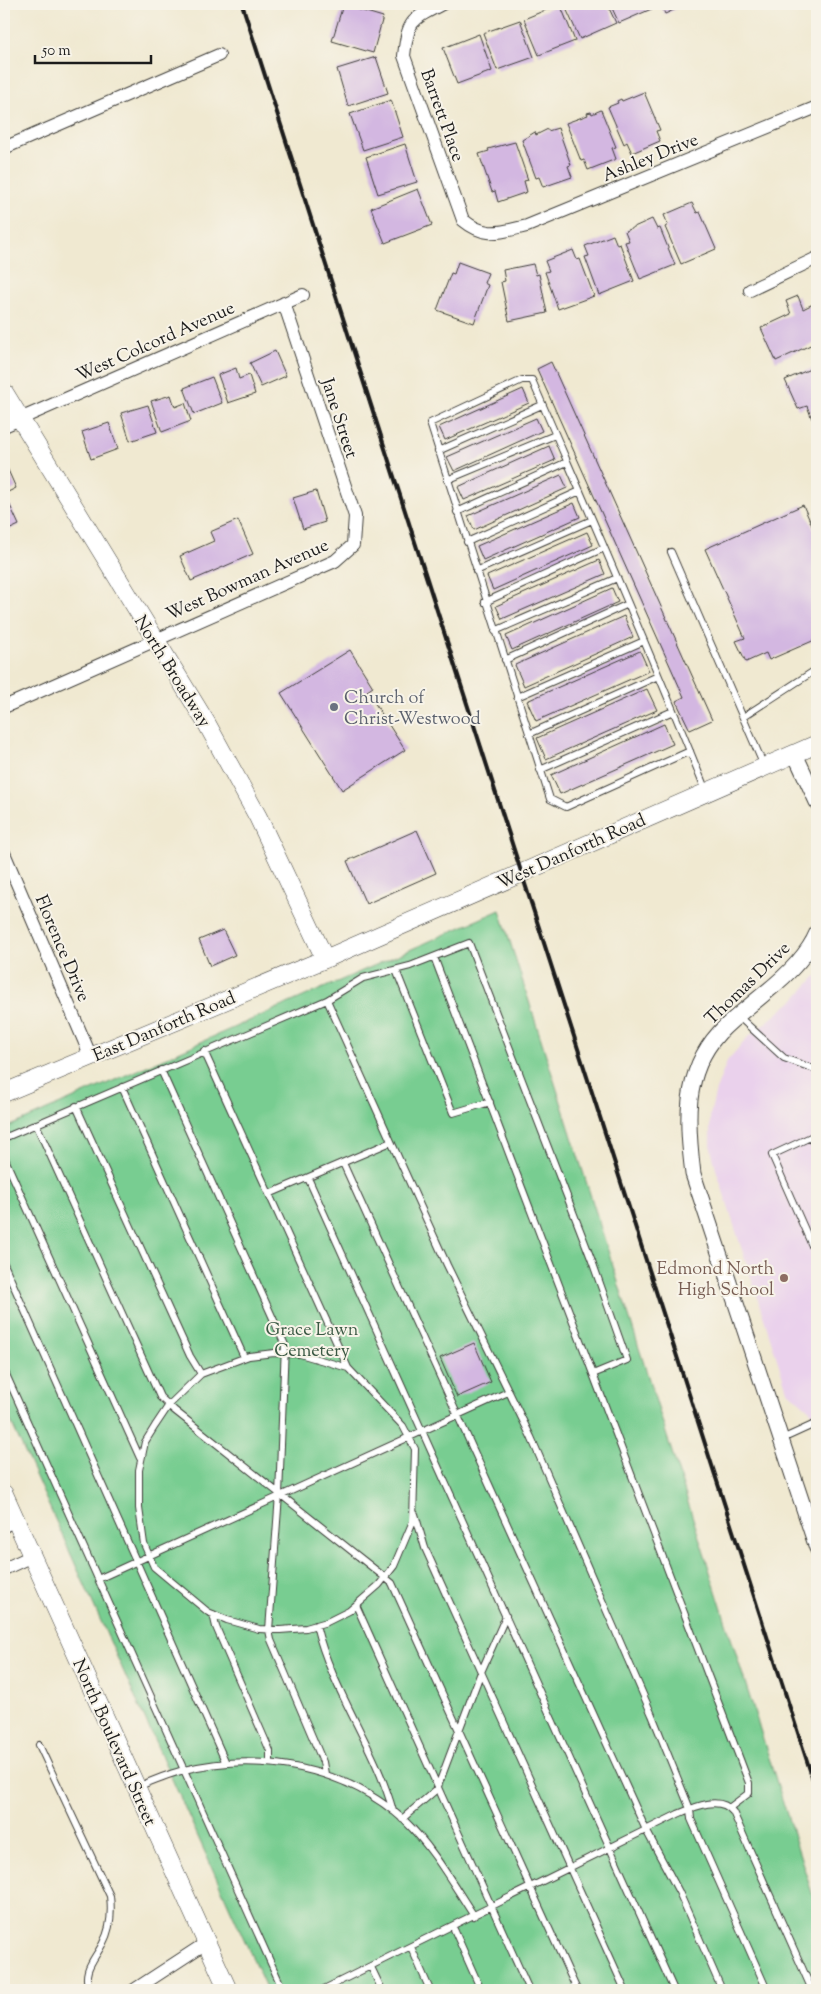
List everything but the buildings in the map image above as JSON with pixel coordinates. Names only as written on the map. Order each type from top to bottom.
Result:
[{"type":"main road","name":"North Broadway","points":[[4,392],[153,640],[206,724],[258,817],[325,959]]},
{"type":"main road","name":"West Danforth Road","points":[[325,959],[817,744]]},
{"type":"main road","name":"East Danforth Road","points":[[4,1093],[325,959]]},
{"type":"main road","name":"North Boulevard Street","points":[[4,1494],[10,1523],[32,1556],[228,1990]]},
{"type":"street","name":"Barrett Place","points":[[442,4],[412,21],[406,35],[404,56],[463,220],[475,230],[494,233]]},
{"type":"street","points":[[4,148],[218,55]]},
{"type":"street","name":"Ashley Drive","points":[[494,233],[527,226],[817,107]]},
{"type":"street","points":[[750,290],[817,258]]},
{"type":"street","name":"West Colcord Avenue","points":[[4,426],[303,295]]},
{"type":"street","name":"Jane Street","points":[[284,303],[354,516],[353,545]]},
{"type":"street","name":"West Bowman Avenue","points":[[4,706],[335,561],[353,545]]},
{"type":"street","points":[[796,754],[817,802]]},
{"type":"street","name":"Florence Drive","points":[[4,853],[91,1057]]},
{"type":"street","name":"Thomas Drive","points":[[817,933],[800,961],[718,1034],[701,1063],[690,1091],[687,1127],[693,1174],[817,1548]]},
{"type":"street","points":[[4,1569],[32,1556]]},
{"type":"street","points":[[134,1990],[206,1943]]},
{"type":"lane","points":[[690,751],[566,806],[550,799],[430,423],[522,380],[532,380],[644,641],[690,751],[706,792]]},
{"type":"lane","points":[[438,451],[542,405]]},
{"type":"lane","points":[[447,480],[555,434]]},
{"type":"lane","points":[[457,512],[567,462]]},
{"type":"lane","points":[[467,542],[580,491]]},
{"type":"lane","points":[[476,571],[592,520]]},
{"type":"lane","points":[[486,602],[604,548]]},
{"type":"lane","points":[[671,552],[764,767]]},
{"type":"lane","points":[[496,631],[617,578]]},
{"type":"lane","points":[[505,660],[628,604]]},
{"type":"lane","points":[[517,697],[644,641]]},
{"type":"lane","points":[[743,717],[817,670]]},
{"type":"lane","points":[[529,734],[658,676]]},
{"type":"lane","points":[[540,770],[673,711]]},
{"type":"lane","points":[[4,1138],[326,1000],[362,978],[396,970],[469,943],[539,1122],[627,1360],[593,1374]]},
{"type":"lane","points":[[434,956],[749,1783],[749,1793],[730,1808]]},
{"type":"lane","points":[[396,970],[453,1113],[490,1102]]},
{"type":"lane","points":[[326,1000],[508,1392],[535,1446],[652,1716],[690,1809],[692,1819],[767,1990]]},
{"type":"lane","points":[[738,1016],[784,1058],[817,1070]]},
{"type":"lane","points":[[204,1051],[348,1368],[389,1410],[409,1436],[415,1449],[414,1510],[405,1544],[386,1577],[356,1605],[327,1622],[298,1629],[269,1630],[227,1620],[213,1614],[190,1598],[161,1573],[148,1556],[144,1544],[140,1508],[140,1458],[145,1442],[169,1405],[201,1374],[244,1358],[286,1353],[300,1354],[348,1368]]},
{"type":"lane","points":[[161,1070],[285,1345],[279,1495],[269,1630],[270,1640],[323,1762],[326,1774]]},
{"type":"lane","points":[[122,1087],[244,1358]]},
{"type":"lane","points":[[76,1106],[190,1356],[201,1374]]},
{"type":"lane","points":[[36,1124],[160,1397],[279,1495],[392,1583],[577,1990]]},
{"type":"lane","points":[[817,1151],[814,1136],[772,1155],[817,1257]]},
{"type":"lane","points":[[269,1194],[391,1142]]},
{"type":"lane","points":[[4,1157],[140,1458]]},
{"type":"lane","points":[[343,1163],[646,1830],[679,1892],[722,1990]]},
{"type":"lane","points":[[308,1178],[674,1990]]},
{"type":"lane","points":[[4,1264],[226,1763]]},
{"type":"lane","points":[[4,1370],[283,1990]]},
{"type":"lane","points":[[98,1579],[508,1392]]},
{"type":"lane","points":[[780,1440],[817,1423]]},
{"type":"lane","points":[[414,1510],[426,1548],[625,1990]]},
{"type":"lane","points":[[356,1605],[529,1990]]},
{"type":"lane","points":[[213,1614],[216,1627],[270,1751],[270,1763]]},
{"type":"lane","points":[[402,1819],[437,1788],[481,1672],[506,1616]]},
{"type":"lane","points":[[316,1625],[324,1654],[369,1751],[394,1812]]},
{"type":"lane","points":[[39,1745],[110,1896],[110,1924],[102,1944],[90,1960],[86,1973],[89,1990]]},
{"type":"lane","points":[[136,1787],[183,1770],[226,1763],[270,1763],[296,1766],[326,1774],[382,1803],[402,1819],[424,1842],[474,1916]]},
{"type":"lane","points":[[322,1990],[332,1988],[371,1966],[690,1809],[708,1804],[722,1804],[730,1808],[740,1827],[812,1990]]},
{"type":"lane","points":[[452,1927],[481,1990]]},
{"type":"lane","points":[[411,1947],[430,1990]]},
{"type":"lane","points":[[371,1966],[382,1990]]},
{"type":"shaded area","name":"Edmond North High School","points":[[817,975],[817,1431],[811,1411],[787,1390],[715,1166],[710,1143],[710,1115],[716,1090],[727,1061],[748,1037],[794,1000]]},
{"type":"green space","name":"Grace Lawn Cemetery","points":[[500,910],[817,1909],[817,1990],[267,1990],[4,1406],[4,1129]]},
{"type":"railway","points":[[242,4],[817,1792]]},
{"type":"place","name":"Church of Christ-Westwood","points":[[334,707]]},
{"type":"place","name":"Edmond North High School","points":[[784,1278]]}]
